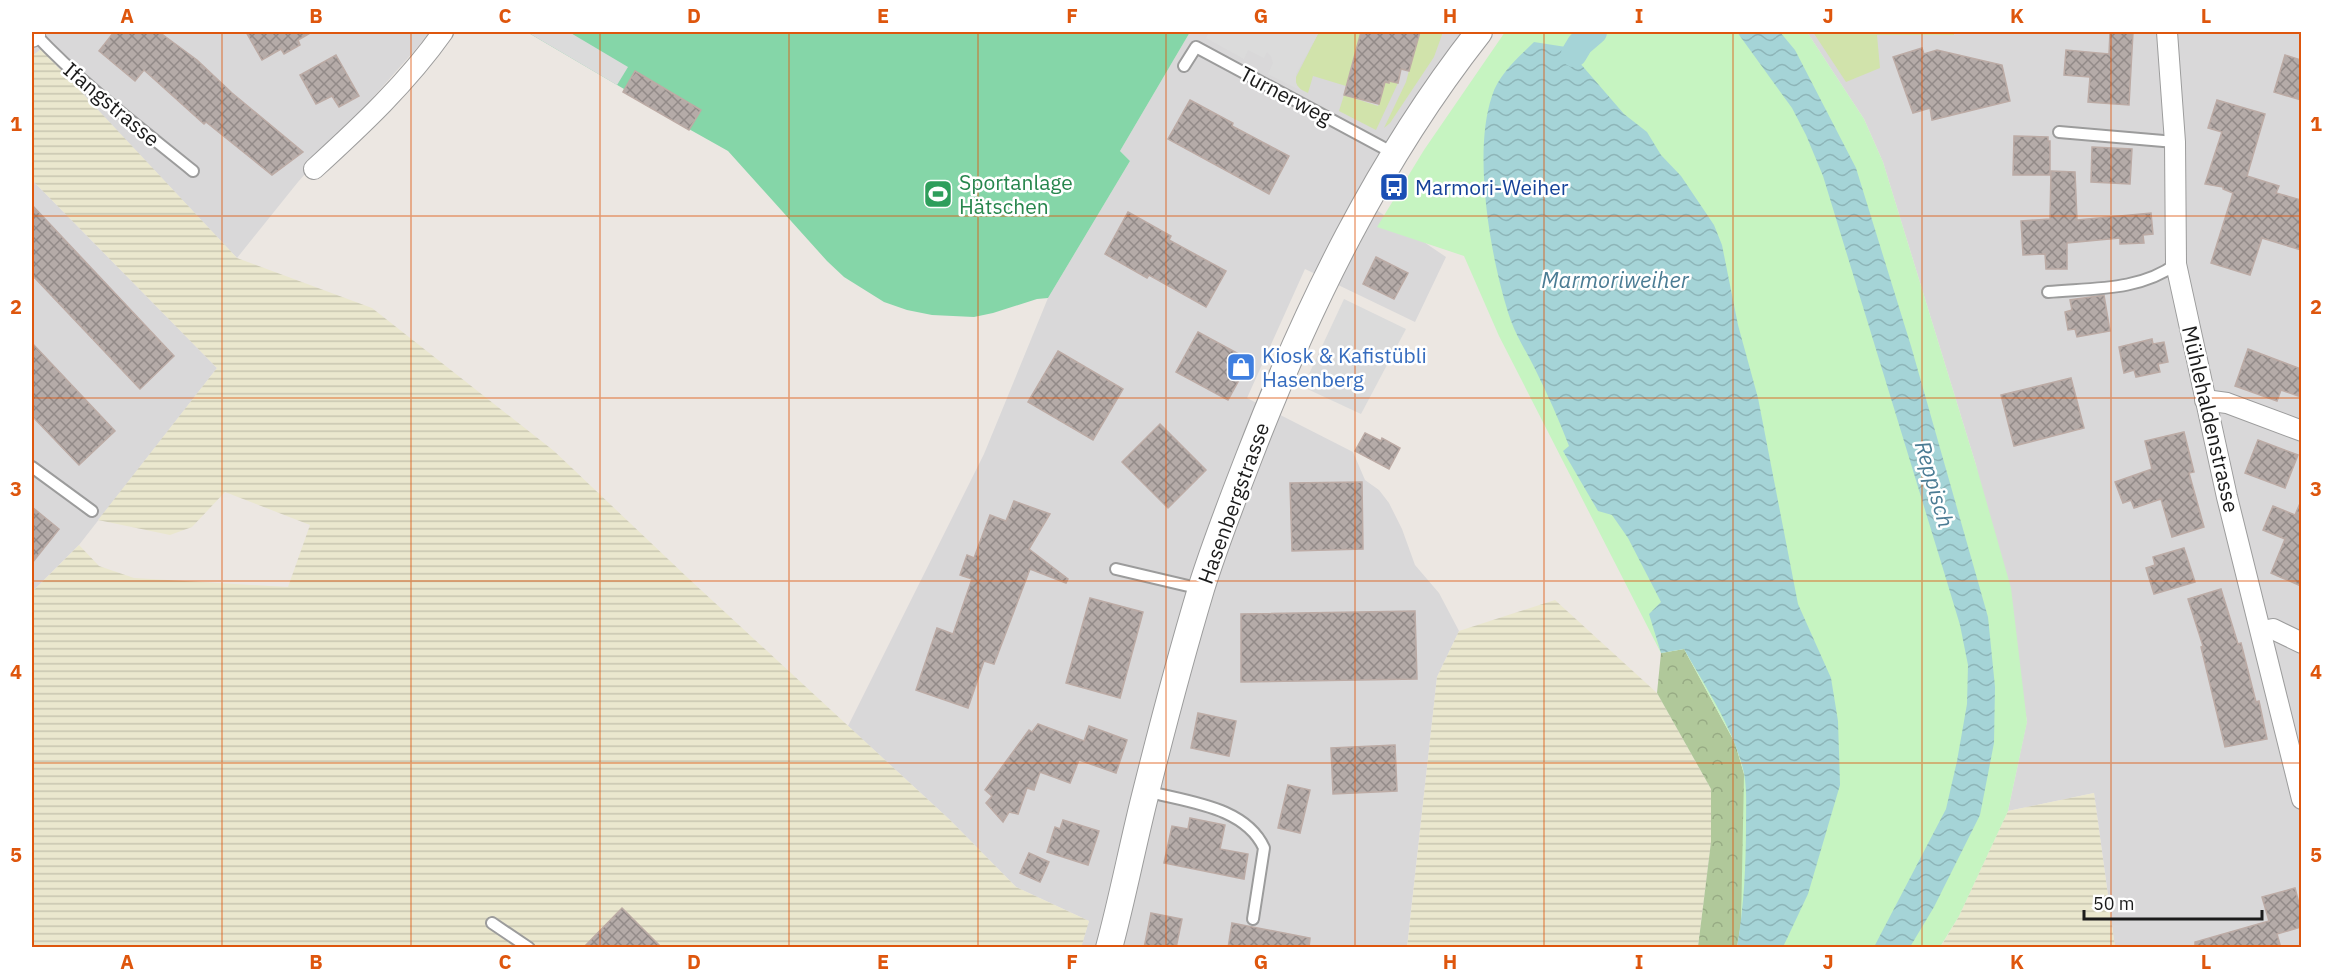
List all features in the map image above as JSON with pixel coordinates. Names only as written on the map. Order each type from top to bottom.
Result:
[{"type":"street","points":[[314,169],[356,131],[400,84],[443,32]]},
{"type":"street","name":"Hasenbergstrasse","points":[[1109,948],[1146,791],[1201,589],[1218,538],[1274,393],[1347,240],[1395,154],[1456,60],[1479,32]]},
{"type":"street","name":"Mühlehaldenstrasse","points":[[2168,32],[2175,142],[2176,264],[2205,399],[2301,799]]},
{"type":"street","points":[[2205,399],[2227,403],[2301,431]]},
{"type":"street","points":[[2262,631],[2273,628],[2301,643]]},
{"type":"lane","name":"Ifangstrasse","points":[[34,34],[120,113],[193,171]]},
{"type":"lane","name":"Turnerweg","points":[[1184,66],[1196,47],[1395,154]]},
{"type":"lane","points":[[2059,132],[2175,142]]},
{"type":"lane","points":[[2048,292],[2138,284],[2162,275],[2176,264]]},
{"type":"lane","points":[[32,467],[92,511]]},
{"type":"lane","points":[[1116,569],[1201,589]]},
{"type":"lane","points":[[1146,791],[1230,813],[1259,837],[1264,848],[1253,919]]},
{"type":"lane","points":[[492,923],[529,948]]},
{"type":"shaded area","points":[[32,32],[431,32],[298,182],[237,258],[41,50],[32,56]]},
{"type":"shaded area","points":[[527,32],[569,32],[628,67],[617,85]]},
{"type":"shaded area","points":[[1190,32],[1479,32],[1366,203],[1446,257],[1415,322],[1305,269],[1247,398],[1353,452],[1365,480],[1379,490],[1389,503],[1402,529],[1415,565],[1439,593],[1459,631],[1437,677],[1407,947],[1081,947],[1089,921],[1016,887],[950,820],[848,726],[984,454],[1048,298],[1130,161],[1120,151]]},
{"type":"shaded area","points":[[1209,32],[1319,32],[1296,74],[1296,84],[1302,91],[1268,74],[1273,63],[1267,52],[1264,58],[1248,50],[1244,59],[1206,38]]},
{"type":"shaded area","points":[[1807,32],[2301,32],[2301,947],[2115,947],[2094,793],[2008,811],[2027,721],[1976,465],[1883,162],[1864,119]]},
{"type":"shaded area","points":[[41,49],[237,258],[372,308],[554,451],[950,820],[1016,887],[1089,921],[1081,948],[32,948],[32,592],[79,545],[99,566],[134,578],[288,587],[310,525],[225,492],[192,527],[170,535],[98,520],[217,368],[32,180],[32,56]]},
{"type":"shaded area","points":[[32,180],[217,368],[79,545],[32,592]]},
{"type":"shaded area","points":[[1344,299],[1406,329],[1361,414],[1303,387]]},
{"type":"shaded area","points":[[1555,600],[1657,693],[1711,789],[1711,842],[1698,947],[1407,948],[1437,677],[1459,631]]},
{"type":"shaded area","points":[[2094,793],[2115,947],[1940,948],[1959,916],[2008,811]]},
{"type":"green space","name":"Sportanlage Hätschen","points":[[527,32],[1190,32],[1120,151],[1130,161],[1048,298],[974,317],[932,315],[907,310],[884,302],[844,277],[728,151],[623,92],[624,89]]},
{"type":"green space","points":[[1319,32],[1373,32],[1372,37],[1360,35],[1346,86],[1313,76],[1308,93],[1298,88],[1295,79]]},
{"type":"green space","points":[[1419,32],[1443,32],[1434,57],[1390,123],[1384,128],[1406,82]]},
{"type":"green space","points":[[1505,32],[1807,32],[1864,119],[1883,162],[1976,465],[2011,588],[2027,722],[2008,811],[1959,916],[1940,947],[1738,947],[1741,924],[1744,774],[1735,743],[1684,649],[1661,653],[1499,336],[1464,256],[1377,227],[1424,150]]},
{"type":"green space","points":[[1813,32],[1954,32],[1954,35],[1877,35],[1880,68],[1846,82]]},
{"type":"green space","points":[[1385,82],[1398,83],[1376,130],[1339,111],[1344,95],[1378,106]]},
{"type":"green space","points":[[1684,649],[1735,743],[1744,774],[1746,802],[1741,924],[1737,947],[1698,947],[1711,842],[1711,789],[1657,693],[1661,653]]},
{"type":"water","name":"Reppisch","points":[[1737,32],[1780,32],[1795,50],[1856,168],[1911,346],[1988,617],[1995,687],[1994,743],[1980,815],[1934,907],[1910,947],[1874,947],[1946,809],[1967,704],[1968,665],[1960,625],[1823,176],[1792,108]]},
{"type":"water","name":"Marmoriweiher","points":[[1534,42],[1566,47],[1624,114],[1647,132],[1661,155],[1681,176],[1714,225],[1722,245],[1738,325],[1758,398],[1798,604],[1831,678],[1838,721],[1840,785],[1808,894],[1783,947],[1737,947],[1745,870],[1746,785],[1734,741],[1684,649],[1661,653],[1649,614],[1661,602],[1628,538],[1612,515],[1598,511],[1563,451],[1569,446],[1545,389],[1513,327],[1504,297],[1491,240],[1487,208],[1484,177],[1486,120],[1492,96],[1499,81]]},
{"type":"building","points":[[114,32],[159,32],[197,60],[232,93],[303,152],[272,175],[206,122],[204,124],[144,70],[135,81],[99,51]]},
{"type":"building","points":[[246,32],[312,32],[298,40],[300,45],[284,54],[281,49],[262,60]]},
{"type":"building","points":[[1361,32],[1420,32],[1409,71],[1401,69],[1398,83],[1385,82],[1379,104],[1344,95]]},
{"type":"building","points":[[2110,32],[2133,32],[2129,105],[2088,102],[2090,77],[2064,75],[2066,50],[2109,54]]},
{"type":"building","points":[[1922,48],[1924,54],[1937,50],[2002,65],[2010,101],[1932,120],[1930,108],[1913,113],[1893,57]]},
{"type":"building","points":[[336,55],[359,96],[339,107],[332,96],[316,104],[300,75]]},
{"type":"building","points":[[2285,55],[2301,60],[2301,100],[2274,92]]},
{"type":"building","points":[[635,71],[701,110],[689,130],[623,92]]},
{"type":"building","points":[[1190,100],[1233,123],[1232,126],[1289,156],[1269,194],[1168,139]]},
{"type":"building","points":[[2217,100],[2265,114],[2247,176],[2279,186],[2276,193],[2301,200],[2301,250],[2262,238],[2250,275],[2211,263],[2233,193],[2223,187],[2205,184],[2222,132],[2208,128]]},
{"type":"building","points":[[2014,136],[2048,137],[2050,175],[2013,175]]},
{"type":"building","points":[[2092,147],[2132,149],[2130,184],[2091,182]]},
{"type":"building","points":[[2051,171],[2075,172],[2077,220],[2151,213],[2153,234],[2143,235],[2144,243],[2120,244],[2120,238],[2067,243],[2067,269],[2046,269],[2045,254],[2023,255],[2021,221],[2050,219]]},
{"type":"building","points":[[32,205],[174,356],[140,389],[32,275]]},
{"type":"building","points":[[1128,212],[1171,236],[1169,240],[1226,271],[1206,307],[1149,275],[1147,278],[1105,254]]},
{"type":"building","points":[[1376,257],[1408,273],[1394,299],[1363,284]]},
{"type":"building","points":[[2104,295],[2110,331],[2077,337],[2075,329],[2068,330],[2065,312],[2072,310],[2070,300]]},
{"type":"building","points":[[1198,332],[1250,360],[1228,400],[1176,372]]},
{"type":"building","points":[[2152,339],[2153,344],[2164,342],[2168,362],[2158,364],[2160,372],[2136,377],[2134,370],[2124,373],[2119,347]]},
{"type":"building","points":[[32,343],[115,431],[79,465],[32,416]]},
{"type":"building","points":[[2248,349],[2301,369],[2301,397],[2281,390],[2277,401],[2235,386]]},
{"type":"building","points":[[1058,351],[1123,389],[1093,440],[1028,402]]},
{"type":"building","points":[[2071,378],[2084,428],[2014,446],[2001,395]]},
{"type":"building","points":[[1160,424],[1206,470],[1168,508],[1122,462]]},
{"type":"building","points":[[2184,432],[2194,472],[2189,473],[2204,527],[2172,537],[2161,499],[2134,508],[2131,500],[2123,503],[2115,482],[2152,469],[2145,441]]},
{"type":"building","points":[[1365,433],[1381,441],[1382,438],[1400,448],[1389,469],[1355,451]]},
{"type":"building","points":[[2258,440],[2298,455],[2285,488],[2245,473]]},
{"type":"building","points":[[1362,482],[1363,549],[1292,551],[1290,483]]},
{"type":"building","points":[[1014,501],[1050,514],[1029,549],[1068,579],[1066,583],[1030,569],[994,664],[984,661],[968,708],[916,690],[937,628],[953,634],[972,579],[960,575],[967,555],[974,558],[990,515],[1006,521]]},
{"type":"building","points":[[2301,501],[2301,586],[2271,573],[2285,539],[2263,530],[2273,506],[2295,515]]},
{"type":"building","points":[[32,507],[59,529],[32,563]]},
{"type":"building","points":[[2184,548],[2195,582],[2154,594],[2146,568],[2155,565],[2153,557]]},
{"type":"building","points":[[2221,589],[2238,644],[2241,643],[2256,702],[2259,701],[2267,739],[2225,747],[2201,647],[2203,646],[2188,599]]},
{"type":"building","points":[[1090,598],[1143,612],[1120,698],[1066,683]]},
{"type":"building","points":[[1415,611],[1417,679],[1241,682],[1241,614]]},
{"type":"building","points":[[1198,713],[1236,721],[1229,756],[1191,748]]},
{"type":"building","points":[[1038,724],[1084,741],[1089,726],[1127,740],[1116,773],[1079,760],[1070,783],[1040,772],[1034,790],[1027,788],[1018,814],[1009,812],[1003,822],[986,803],[992,796],[985,790],[1029,730],[1032,732]]},
{"type":"building","points":[[1395,745],[1397,791],[1333,794],[1331,748]]},
{"type":"building","points":[[1288,785],[1310,790],[1300,833],[1278,828]]},
{"type":"building","points":[[1190,818],[1225,825],[1220,849],[1248,854],[1244,879],[1164,863],[1172,826],[1188,829]]},
{"type":"building","points":[[1063,820],[1099,831],[1088,865],[1047,852],[1055,827],[1060,829]]},
{"type":"building","points":[[1029,853],[1049,862],[1040,882],[1020,873]]},
{"type":"building","points":[[2295,888],[2301,911],[2301,927],[2277,934],[2281,948],[2195,948],[2195,942],[2269,921],[2262,897]]},
{"type":"building","points":[[622,908],[662,948],[583,948]]},
{"type":"building","points":[[1151,913],[1182,919],[1176,948],[1144,948]]},
{"type":"building","points":[[1232,923],[1310,938],[1309,948],[1228,948]]},
{"type":"waterway","points":[[1574,54],[1580,44],[1594,32]]},
{"type":"place","name":"Marmori-Weiher","points":[[1394,187]]},
{"type":"place","name":"Sportanlage Hätschen","points":[[938,194]]},
{"type":"place","name":"Kiosk & Kafistübli Hasenberg","points":[[1241,367]]}]
